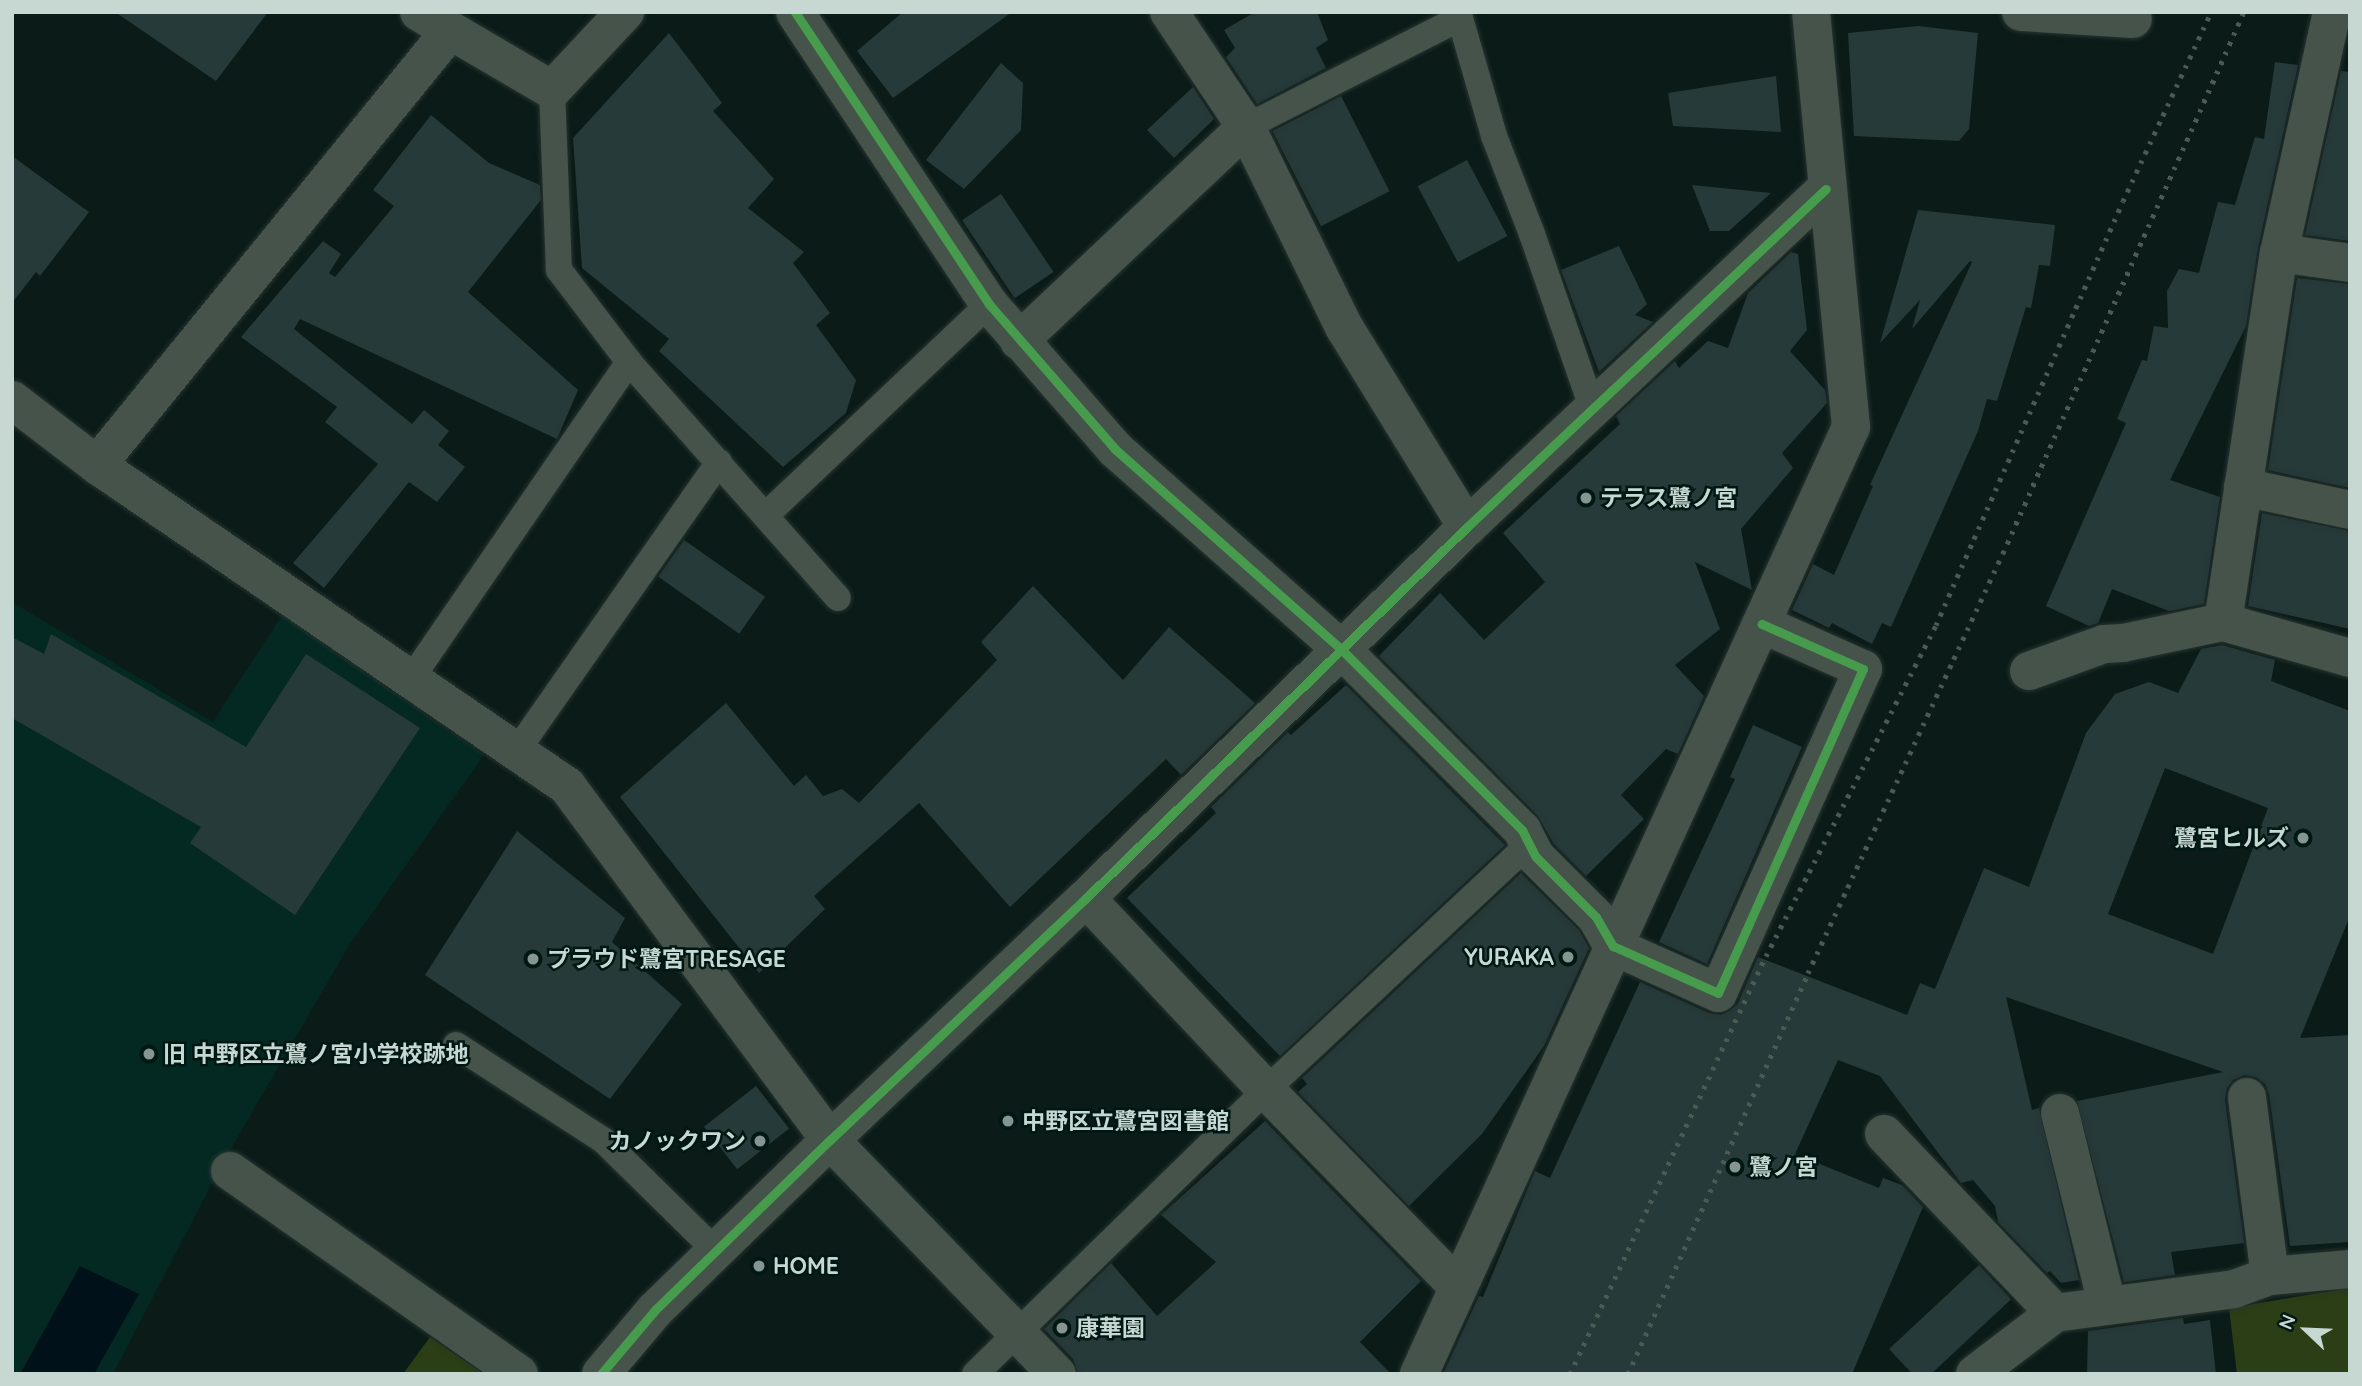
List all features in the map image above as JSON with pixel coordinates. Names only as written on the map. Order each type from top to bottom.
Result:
[{"type":"street","points":[[97,465],[435,22],[552,90],[625,12]]},
{"type":"street","points":[[795,12],[989,304],[1018,341],[1115,449],[1342,650],[1521,830],[1536,857],[1596,917],[1613,946],[1718,993],[1863,669],[1762,624]]},
{"type":"street","points":[[1169,12],[1246,127],[1344,327],[1467,527]]},
{"type":"street","points":[[1419,1374],[1851,427],[1811,12]]},
{"type":"street","points":[[2021,12],[2133,19]]},
{"type":"street","points":[[2223,622],[2279,253],[2336,33]]},
{"type":"street","points":[[1018,341],[1246,127]]},
{"type":"street","points":[[601,1374],[656,1309],[830,1140],[1086,898],[1592,407],[1826,189]]},
{"type":"street","points":[[2279,253],[2350,263]]},
{"type":"street","points":[[12,400],[97,465],[567,786],[830,1140],[1057,1374]]},
{"type":"street","points":[[2243,487],[2350,510]]},
{"type":"street","points":[[2029,671],[2104,644],[2123,643],[2223,622],[2350,658]]},
{"type":"street","points":[[1086,898],[1266,1090],[1458,1287]]},
{"type":"street","points":[[2247,1097],[2270,1276]]},
{"type":"street","points":[[2060,1114],[2107,1304]]},
{"type":"street","points":[[1884,1134],[2055,1313]]},
{"type":"street","points":[[230,1171],[519,1374]]},
{"type":"street","points":[[1975,1374],[2055,1313],[2234,1289],[2270,1276],[2350,1269]]},
{"type":"lane","points":[[1246,127],[1459,15],[1494,135],[1532,234],[1592,407]]},
{"type":"lane","points":[[552,90],[559,270],[629,362],[838,598]]},
{"type":"lane","points":[[766,516],[989,304]]},
{"type":"lane","points":[[411,679],[629,362]]},
{"type":"lane","points":[[516,752],[719,462]]},
{"type":"lane","points":[[975,1374],[1266,1090],[1530,844]]},
{"type":"lane","points":[[456,1045],[603,1140],[716,1251]]},
{"type":"shaded area","name":"旧 中野区立鷺ノ宮小学校跡地","points":[[12,602],[213,722],[282,615],[484,755],[350,944],[222,1164],[113,1374],[12,1374]]},
{"type":"shaded area","points":[[80,1266],[139,1294],[94,1374],[20,1374]]},
{"type":"green space","points":[[2350,1288],[2350,1374],[2237,1374],[2229,1308]]},
{"type":"green space","points":[[430,1337],[484,1374],[403,1374]]},
{"type":"building","points":[[115,12],[268,12],[216,81]]},
{"type":"building","points":[[903,12],[1012,12],[893,98],[857,51]]},
{"type":"building","points":[[1255,12],[1317,12],[1328,40],[1316,48],[1326,68],[1257,104],[1226,57],[1235,48],[1224,30]]},
{"type":"building","points":[[1918,26],[1978,33],[1969,129],[1959,141],[1854,136],[1848,33]]},
{"type":"building","points":[[669,33],[722,103],[713,111],[774,179],[748,208],[804,252],[793,263],[830,313],[816,325],[856,380],[846,413],[783,467],[659,351],[669,339],[582,268],[573,138]]},
{"type":"building","points":[[2275,62],[2298,65],[2258,248],[2246,326],[2170,480],[2220,497],[2204,604],[2169,611],[2112,589],[2098,623],[2089,626],[2046,606],[2126,423],[2117,419],[2142,360],[2147,361],[2154,326],[2168,328],[2167,291],[2179,269],[2199,273],[2218,202],[2235,205],[2255,137],[2264,139]]},
{"type":"building","points":[[1001,63],[1023,83],[1021,130],[964,189],[926,160]]},
{"type":"building","points":[[2341,71],[2350,72],[2350,241],[2305,235]]},
{"type":"building","points":[[1776,76],[1781,132],[1673,126],[1668,93]]},
{"type":"building","points":[[1193,87],[1214,119],[1174,158],[1147,130]]},
{"type":"building","points":[[1341,96],[1390,191],[1321,226],[1272,131]]},
{"type":"building","points":[[431,115],[489,163],[540,185],[541,200],[468,292],[578,390],[557,439],[300,319],[294,329],[412,424],[424,410],[449,431],[438,445],[465,467],[437,502],[409,482],[324,588],[293,563],[378,464],[325,422],[337,407],[241,337],[323,241],[341,254],[329,273],[335,277],[394,206],[373,190]]},
{"type":"building","points":[[12,156],[89,212],[40,276],[36,272],[12,303]]},
{"type":"building","points":[[1467,160],[1507,236],[1458,262],[1418,186]]},
{"type":"building","points":[[1692,185],[1771,193],[1729,231],[1710,231]]},
{"type":"building","points":[[1001,194],[1054,272],[1015,298],[962,220]]},
{"type":"building","points":[[1918,210],[2055,225],[2050,266],[2039,265],[2031,308],[2026,307],[1997,401],[1987,399],[1978,431],[1891,627],[1882,623],[1872,644],[1832,623],[1829,628],[1792,610],[1813,564],[1834,575],[1873,486],[1870,485],[1972,262],[1970,261],[1912,329],[1920,300],[1880,343]]},
{"type":"building","points":[[1619,246],[1647,304],[1635,315],[1653,322],[1599,372],[1561,270]]},
{"type":"building","points":[[1791,252],[1798,254],[1807,330],[1790,351],[1825,390],[1827,403],[1782,453],[1793,468],[1741,529],[1752,590],[1695,562],[1720,629],[1675,665],[1704,696],[1678,754],[1666,749],[1621,795],[1644,819],[1586,876],[1554,844],[1537,815],[1379,656],[1440,593],[1484,640],[1545,582],[1503,533],[1620,424],[1616,416],[1675,361],[1679,368],[1708,341],[1728,348],[1748,293]]},
{"type":"building","points":[[2297,278],[2350,284],[2350,488],[2268,470]]},
{"type":"building","points":[[2262,513],[2350,531],[2350,629],[2248,606]]},
{"type":"building","points":[[684,540],[765,597],[739,634],[658,577]]},
{"type":"building","points":[[1033,586],[1123,680],[1169,627],[1255,703],[1181,775],[1166,759],[1010,907],[919,803],[814,896],[825,909],[759,973],[620,797],[726,703],[794,786],[806,775],[823,796],[842,789],[859,803],[997,660],[981,642]]},
{"type":"building","points":[[51,634],[246,747],[306,654],[420,728],[295,915],[190,843],[201,827],[12,718],[12,637],[44,654]]},
{"type":"building","points":[[2222,645],[2275,660],[2271,681],[2350,711],[2350,916],[2300,1038],[2350,1035],[2350,1242],[2290,1246],[2269,1094],[2265,1084],[2256,1077],[2244,1075],[2233,1080],[2227,1088],[2225,1100],[2244,1243],[2171,1252],[2175,1275],[2124,1282],[2077,1101],[2223,1072],[2006,997],[2032,1110],[2039,1108],[2079,1280],[2061,1283],[2050,1271],[2047,1273],[1998,1222],[1995,1206],[1973,1180],[1961,1183],[1880,1076],[1838,1060],[1795,1154],[1879,1188],[1883,1178],[1902,1185],[1923,1207],[1852,1374],[1443,1374],[1479,1296],[1483,1297],[1535,1171],[1550,1178],[1640,982],[1709,1013],[1721,1015],[1738,1003],[1758,957],[1907,1015],[1920,983],[1935,989],[1984,868],[2029,887],[2086,733],[2115,694],[2149,682],[2178,693],[2201,649]],"holes":[[[2165,768],[2268,808],[2213,954],[2108,914]]]},
{"type":"building","points":[[1346,685],[1505,845],[1280,1056],[1127,898],[1216,813],[1211,807],[1288,732],[1291,735]]},
{"type":"building","points":[[1753,725],[1802,747],[1707,964],[1659,942],[1735,779],[1730,777]]},
{"type":"building","name":"プラウド鷺宮TRESAGE","points":[[517,831],[625,918],[612,942],[682,1004],[610,1099],[425,975]]},
{"type":"building","points":[[1521,873],[1579,930],[1589,948],[1544,1046],[1482,1134],[1409,1206],[1298,1092],[1307,1084],[1302,1078]]},
{"type":"building","points":[[756,1086],[789,1129],[737,1169],[704,1127]]},
{"type":"building","points":[[1265,1121],[1421,1281],[1360,1342],[1391,1374],[1078,1374],[1073,1359],[1044,1329],[1111,1263],[1157,1316],[1216,1262],[1161,1215]]},
{"type":"building","points":[[1979,1265],[2011,1299],[1931,1374],[1912,1374],[1889,1349]]},
{"type":"building","points":[[2183,1318],[2184,1324],[2210,1320],[2216,1374],[2087,1374],[2088,1331]]},
{"type":"railway","points":[[1570,1374],[1766,956],[1936,625],[2123,201],[2211,12]]},
{"type":"railway","points":[[1628,1374],[1808,973],[2003,553],[2244,12]]},
{"type":"cycle path","points":[[795,12],[989,304],[1115,449],[1342,650],[1522,830],[1536,857],[1596,917],[1613,946],[1718,993],[1863,669],[1762,624]]},
{"type":"cycle path","points":[[601,1374],[656,1309],[830,1140],[1086,898],[1467,527],[1826,189]]},
{"type":"place","name":"テラス鷺ノ宮","points":[[1586,498]]},
{"type":"place","name":"鷺宮ヒルズ","points":[[2303,838]]},
{"type":"place","name":"YURAKA","points":[[1568,957]]},
{"type":"place","name":"プラウド鷺宮TRESAGE","points":[[533,959]]},
{"type":"place","name":"旧 中野区立鷺ノ宮小学校跡地","points":[[149,1054]]},
{"type":"place","name":"中野区立鷺宮図書館","points":[[1008,1121]]},
{"type":"place","name":"カノックワン","points":[[760,1141]]},
{"type":"place","name":"鷺ノ宮","points":[[1735,1167]]},
{"type":"place","name":"HOME","points":[[759,1266]]},
{"type":"place","name":"康華園","points":[[1062,1328]]}]
